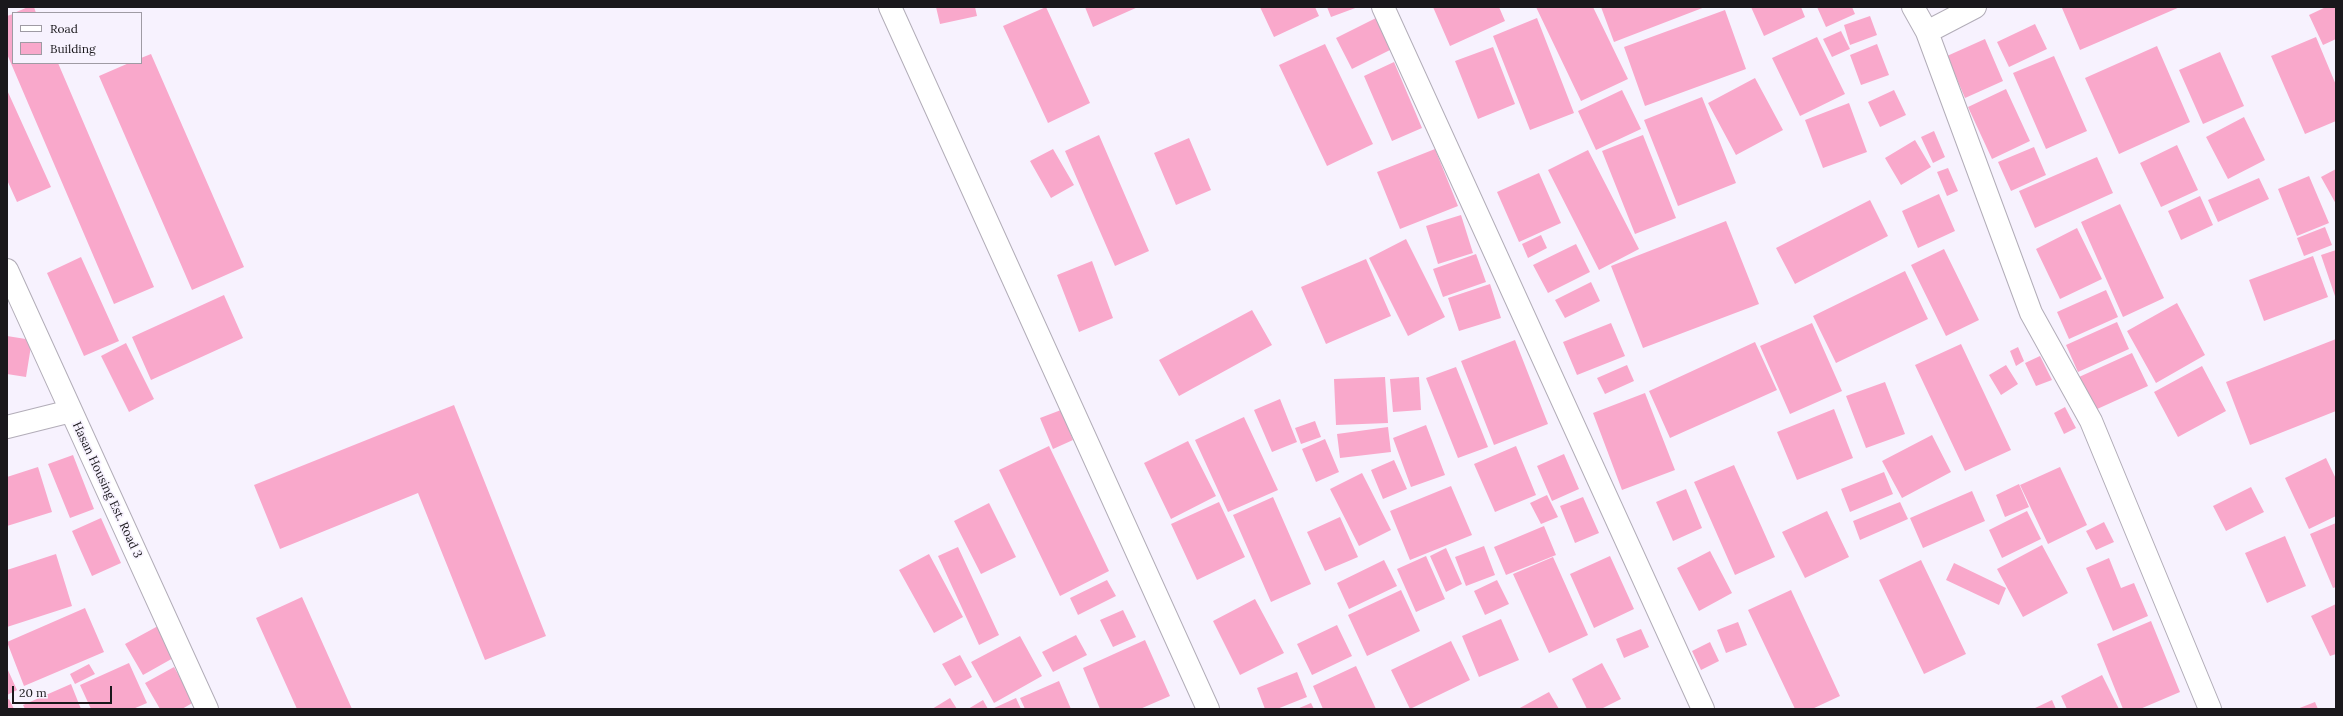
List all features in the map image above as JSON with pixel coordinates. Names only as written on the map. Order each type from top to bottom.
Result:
[{"type":"street","points":[[890,7],[1208,709]]},
{"type":"street","points":[[1383,7],[1703,709]]},
{"type":"street","points":[[1913,7],[1927,32],[2031,313],[2091,421],[2210,709]]},
{"type":"street","points":[[1927,32],[1975,7]]},
{"type":"street","name":"Hasan Housing Est. Road 3","points":[[7,270],[207,709]]},
{"type":"street","points":[[7,427],[71,411]]},
{"type":"building","points":[[28,7],[34,7],[36,12],[16,12]]},
{"type":"building","points":[[936,7],[975,7],[977,16],[940,24]]},
{"type":"building","points":[[1046,7],[1090,103],[1048,123],[1003,26]]},
{"type":"building","points":[[1085,7],[1138,7],[1093,27]]},
{"type":"building","points":[[1260,7],[1315,7],[1319,16],[1274,37]]},
{"type":"building","points":[[1327,7],[1358,7],[1331,17]]},
{"type":"building","points":[[1433,7],[1499,7],[1505,21],[1450,46]]},
{"type":"building","points":[[1536,7],[1593,7],[1628,79],[1581,101]]},
{"type":"building","points":[[1601,7],[1705,7],[1614,42]]},
{"type":"building","points":[[1751,7],[1801,7],[1805,17],[1764,36]]},
{"type":"building","points":[[1817,7],[1852,7],[1855,14],[1826,27]]},
{"type":"building","points":[[2180,7],[2080,50],[2062,8]]},
{"type":"building","points":[[2326,7],[2336,7],[2336,39],[2323,45],[2309,15]]},
{"type":"building","points":[[1725,10],[1746,69],[1645,106],[1624,47]]},
{"type":"building","points":[[12,14],[12,64],[58,64],[154,287],[114,304],[7,54],[7,16]]},
{"type":"building","points":[[1870,16],[1877,35],[1850,45],[1844,25]]},
{"type":"building","points":[[1376,18],[1392,49],[1352,69],[1336,38]]},
{"type":"building","points":[[1537,18],[1574,113],[1530,130],[1493,36]]},
{"type":"building","points":[[2035,24],[2047,49],[2009,67],[1997,42]]},
{"type":"building","points":[[1841,31],[1850,49],[1832,57],[1823,39]]},
{"type":"building","points":[[1817,37],[1845,94],[1800,116],[1772,58]]},
{"type":"building","points":[[2316,37],[2336,85],[2336,121],[2305,134],[2271,56]]},
{"type":"building","points":[[1985,39],[2003,81],[1965,98],[1947,56]]},
{"type":"building","points":[[1325,44],[1373,144],[1327,166],[1279,65]]},
{"type":"building","points":[[1877,44],[1889,75],[1861,85],[1850,55]]},
{"type":"building","points":[[2157,46],[2190,122],[2119,154],[2085,78]]},
{"type":"building","points":[[1493,47],[1515,104],[1478,119],[1455,61]]},
{"type":"building","points":[[2220,52],[2244,106],[2203,124],[2179,70]]},
{"type":"building","points":[[151,54],[244,267],[192,290],[99,76],[127,64],[142,64],[142,58]]},
{"type":"building","points":[[2054,56],[2087,131],[2046,149],[2013,73]]},
{"type":"building","points":[[1394,62],[1422,128],[1392,141],[1364,76]]},
{"type":"building","points":[[1755,78],[1783,130],[1736,155],[1708,103]]},
{"type":"building","points":[[2006,89],[2030,141],[1992,159],[1968,107]]},
{"type":"building","points":[[7,90],[51,187],[17,202],[7,180]]},
{"type":"building","points":[[1622,90],[1641,129],[1596,150],[1578,111]]},
{"type":"building","points":[[1894,90],[1906,115],[1880,127],[1868,102]]},
{"type":"building","points":[[1702,97],[1736,183],[1678,206],[1644,120]]},
{"type":"building","points":[[1849,103],[1867,152],[1823,168],[1805,120]]},
{"type":"building","points":[[2244,117],[2265,160],[2228,179],[2206,137]]},
{"type":"building","points":[[1934,131],[1945,157],[1933,163],[1921,137]]},
{"type":"building","points":[[1099,135],[1149,251],[1115,266],[1065,151]]},
{"type":"building","points":[[1643,135],[1676,218],[1635,234],[1602,151]]},
{"type":"building","points":[[1189,138],[1211,190],[1176,205],[1154,153]]},
{"type":"building","points":[[1915,140],[1931,167],[1901,185],[1885,158]]},
{"type":"building","points":[[2177,145],[2198,190],[2161,207],[2140,163]]},
{"type":"building","points":[[2034,147],[2046,175],[2011,191],[1998,162]]},
{"type":"building","points":[[1053,149],[1074,185],[1051,198],[1030,161]]},
{"type":"building","points":[[1435,149],[1458,206],[1400,229],[1377,172]]},
{"type":"building","points":[[1588,150],[1639,249],[1599,270],[1548,170]]},
{"type":"building","points":[[2097,157],[2113,193],[2035,228],[2019,191]]},
{"type":"building","points":[[1948,168],[1958,191],[1947,196],[1937,172]]},
{"type":"building","points":[[2336,169],[2336,204],[2321,177]]},
{"type":"building","points":[[1539,173],[1561,223],[1519,242],[1497,192]]},
{"type":"building","points":[[2309,176],[2329,223],[2297,236],[2278,189]]},
{"type":"building","points":[[2259,178],[2269,199],[2218,222],[2208,200]]},
{"type":"building","points":[[1939,194],[1955,231],[1918,248],[1902,211]]},
{"type":"building","points":[[2200,196],[2213,225],[2181,240],[2168,211]]},
{"type":"building","points":[[1870,200],[1888,236],[1795,284],[1776,248]]},
{"type":"building","points":[[2120,204],[2164,298],[2123,317],[2081,222]]},
{"type":"building","points":[[1461,215],[1473,253],[1438,264],[1426,226]]},
{"type":"building","points":[[1726,221],[1759,304],[1643,348],[1611,266]]},
{"type":"building","points":[[2325,227],[2332,245],[2304,256],[2297,238]]},
{"type":"building","points":[[2077,228],[2102,279],[2060,299],[2036,249]]},
{"type":"building","points":[[1541,235],[1547,248],[1528,258],[1522,244]]},
{"type":"building","points":[[1406,239],[1445,317],[1408,336],[1369,258]]},
{"type":"building","points":[[1576,244],[1590,272],[1548,293],[1533,265]]},
{"type":"building","points":[[1944,249],[1979,320],[1946,336],[1911,265]]},
{"type":"building","points":[[2336,250],[2336,299],[2321,255]]},
{"type":"building","points":[[1476,254],[1486,282],[1443,297],[1433,269]]},
{"type":"building","points":[[2313,256],[2328,297],[2264,321],[2249,280]]},
{"type":"building","points":[[81,257],[119,341],[84,356],[47,273]]},
{"type":"building","points":[[1366,259],[1391,316],[1326,344],[1301,287]]},
{"type":"building","points":[[1092,261],[1113,318],[1079,332],[1057,275]]},
{"type":"building","points":[[1905,271],[1928,319],[1836,363],[1813,316]]},
{"type":"building","points":[[1591,282],[1600,301],[1565,318],[1555,300]]},
{"type":"building","points":[[1490,284],[1501,318],[1459,331],[1448,298]]},
{"type":"building","points":[[2106,290],[2118,317],[2069,339],[2057,312]]},
{"type":"building","points":[[224,295],[243,338],[151,380],[132,337]]},
{"type":"building","points":[[2177,303],[2205,355],[2156,383],[2127,331]]},
{"type":"building","points":[[1252,310],[1272,345],[1179,396],[1159,360]]},
{"type":"building","points":[[2117,322],[2129,349],[2078,372],[2066,345]]},
{"type":"building","points":[[1611,323],[1625,356],[1577,375],[1563,342]]},
{"type":"building","points":[[1812,323],[1842,391],[1790,414],[1760,346]]},
{"type":"building","points":[[7,336],[32,340],[26,377],[7,374]]},
{"type":"building","points":[[2336,339],[2336,411],[2250,445],[2226,382]]},
{"type":"building","points":[[1515,340],[1548,424],[1494,445],[1461,361]]},
{"type":"building","points":[[1755,342],[1777,390],[1670,438],[1649,391]]},
{"type":"building","points":[[126,343],[154,399],[129,412],[101,356]]},
{"type":"building","points":[[1961,344],[2011,450],[1965,471],[1915,365]]},
{"type":"building","points":[[2018,347],[2024,361],[2016,366],[2010,351]]},
{"type":"building","points":[[2132,353],[2148,386],[2095,410],[2079,377]]},
{"type":"building","points":[[2040,356],[2052,380],[2036,386],[2025,363]]},
{"type":"building","points":[[1627,365],[1634,381],[1605,394],[1597,378]]},
{"type":"building","points":[[2006,365],[2018,384],[2001,395],[1989,375]]},
{"type":"building","points":[[2202,366],[2226,411],[2178,437],[2154,392]]},
{"type":"building","points":[[1456,367],[1488,447],[1458,458],[1426,378]]},
{"type":"building","points":[[1385,377],[1388,423],[1336,425],[1334,379]]},
{"type":"building","points":[[1419,377],[1421,410],[1393,412],[1390,379]]},
{"type":"building","points":[[1885,382],[1905,434],[1866,448],[1846,396]]},
{"type":"building","points":[[1645,393],[1675,470],[1622,490],[1593,413]]},
{"type":"building","points":[[1280,399],[1297,442],[1272,452],[1254,410]]},
{"type":"building","points":[[454,405],[546,636],[485,660],[418,493],[280,549],[254,485]]},
{"type":"building","points":[[2065,407],[2076,428],[2064,434],[2054,413]]},
{"type":"building","points":[[1834,409],[1853,458],[1797,480],[1777,432]]},
{"type":"building","points":[[1061,410],[1073,440],[1053,449],[1040,418]]},
{"type":"building","points":[[1244,417],[1278,490],[1228,512],[1195,440]]},
{"type":"building","points":[[1315,421],[1321,437],[1301,444],[1295,428]]},
{"type":"building","points":[[1426,425],[1445,475],[1411,487],[1393,438]]},
{"type":"building","points":[[1388,427],[1391,452],[1340,458],[1337,434]]},
{"type":"building","points":[[1932,435],[1951,472],[1902,498],[1882,461]]},
{"type":"building","points":[[1325,439],[1339,472],[1316,482],[1302,449]]},
{"type":"building","points":[[1188,441],[1216,496],[1171,519],[1144,463]]},
{"type":"building","points":[[1049,446],[1109,571],[1060,596],[999,470]]},
{"type":"building","points":[[1516,446],[1536,495],[1495,512],[1474,464]]},
{"type":"building","points":[[1564,454],[1579,489],[1552,501],[1537,466]]},
{"type":"building","points":[[73,455],[94,509],[70,518],[48,464]]},
{"type":"building","points":[[2326,458],[2336,479],[2336,516],[2309,529],[2285,478]]},
{"type":"building","points":[[1394,460],[1407,489],[1383,499],[1371,470]]},
{"type":"building","points":[[1734,465],[1775,557],[1735,575],[1694,482]]},
{"type":"building","points":[[38,467],[52,512],[7,526],[7,477]]},
{"type":"building","points":[[2060,467],[2087,525],[2048,544],[2020,485]]},
{"type":"building","points":[[1884,472],[1893,494],[1850,512],[1841,489]]},
{"type":"building","points":[[1362,473],[1391,530],[1359,546],[1330,489]]},
{"type":"building","points":[[2019,484],[2029,507],[2005,517],[1996,495]]},
{"type":"building","points":[[1451,486],[1472,535],[1410,560],[1390,511]]},
{"type":"building","points":[[2251,487],[2264,512],[2226,531],[2213,506]]},
{"type":"building","points":[[1686,489],[1702,528],[1673,541],[1656,502]]},
{"type":"building","points":[[1972,491],[1985,521],[1923,548],[1910,518]]},
{"type":"building","points":[[1547,495],[1558,517],[1541,524],[1530,503]]},
{"type":"building","points":[[1273,497],[1311,584],[1271,602],[1233,515]]},
{"type":"building","points":[[1583,497],[1599,533],[1575,543],[1560,506]]},
{"type":"building","points":[[1219,502],[1245,557],[1197,580],[1171,524]]},
{"type":"building","points":[[1900,502],[1908,519],[1860,540],[1853,521]]},
{"type":"building","points":[[989,503],[1016,557],[981,574],[954,521]]},
{"type":"building","points":[[1827,511],[1849,557],[1805,578],[1782,532]]},
{"type":"building","points":[[2027,511],[2041,539],[2002,558],[1989,530]]},
{"type":"building","points":[[1340,517],[1358,557],[1325,571],[1307,532]]},
{"type":"building","points":[[101,518],[121,563],[92,576],[72,531]]},
{"type":"building","points":[[2104,522],[2114,542],[2096,550],[2086,531]]},
{"type":"building","points":[[2336,523],[2336,587],[2333,588],[2310,534]]},
{"type":"building","points":[[1544,526],[1556,555],[1506,575],[1494,547]]},
{"type":"building","points":[[2285,536],[2306,586],[2267,603],[2245,553]]},
{"type":"building","points":[[2042,545],[2068,593],[2023,617],[1997,569]]},
{"type":"building","points":[[1484,546],[1495,575],[1466,586],[1455,557]]},
{"type":"building","points":[[958,547],[999,635],[979,645],[938,556]]},
{"type":"building","points":[[1446,548],[1462,584],[1446,592],[1430,556]]},
{"type":"building","points":[[1710,551],[1732,593],[1699,611],[1677,568]]},
{"type":"building","points":[[56,554],[72,606],[7,627],[7,570]]},
{"type":"building","points":[[929,554],[963,617],[934,633],[899,570]]},
{"type":"building","points":[[1426,556],[1445,599],[1416,612],[1397,569]]},
{"type":"building","points":[[1610,556],[1634,609],[1594,628],[1570,574]]},
{"type":"building","points":[[1553,557],[1588,635],[1549,653],[1513,574]]},
{"type":"building","points":[[2109,558],[2121,588],[2134,583],[2148,616],[2113,631],[2086,568]]},
{"type":"building","points":[[1384,560],[1397,586],[1349,609],[1337,583]]},
{"type":"building","points":[[1921,560],[1966,654],[1924,674],[1879,580]]},
{"type":"building","points":[[1954,563],[2006,588],[1999,605],[1946,580]]},
{"type":"building","points":[[1107,580],[1116,596],[1078,615],[1070,598]]},
{"type":"building","points":[[1497,580],[1509,604],[1485,615],[1474,591]]},
{"type":"building","points":[[1401,590],[1420,631],[1367,656],[1348,615]]},
{"type":"building","points":[[1791,590],[1840,696],[1812,709],[1795,709],[1748,610]]},
{"type":"building","points":[[302,597],[352,709],[297,709],[256,618]]},
{"type":"building","points":[[1255,599],[1284,653],[1240,675],[1213,621]]},
{"type":"building","points":[[2336,604],[2336,654],[2330,656],[2311,616]]},
{"type":"building","points":[[85,608],[104,652],[24,686],[7,642]]},
{"type":"building","points":[[1123,610],[1136,637],[1113,647],[1100,620]]},
{"type":"building","points":[[1501,619],[1519,660],[1479,677],[1462,636]]},
{"type":"building","points":[[2151,621],[2180,692],[2140,709],[2123,709],[2097,644]]},
{"type":"building","points":[[1738,622],[1747,645],[1726,653],[1717,630]]},
{"type":"building","points":[[1337,625],[1352,656],[1312,675],[1297,644]]},
{"type":"building","points":[[158,626],[175,657],[143,675],[125,644]]},
{"type":"building","points":[[1641,629],[1649,647],[1624,658],[1616,639]]},
{"type":"building","points":[[1076,635],[1087,655],[1053,672],[1042,652]]},
{"type":"building","points":[[1020,636],[1042,676],[994,703],[971,662]]},
{"type":"building","points":[[1145,640],[1170,696],[1140,709],[1100,709],[1083,668]]},
{"type":"building","points":[[1451,641],[1470,680],[1410,709],[1391,670]]},
{"type":"building","points":[[1710,642],[1719,661],[1701,670],[1692,651]]},
{"type":"building","points":[[960,655],[972,677],[955,686],[942,664]]},
{"type":"building","points":[[129,663],[147,703],[133,709],[91,709],[80,685]]},
{"type":"building","points":[[1602,663],[1621,699],[1601,709],[1587,709],[1572,679]]},
{"type":"building","points":[[89,664],[95,674],[75,684],[70,674]]},
{"type":"building","points":[[1356,666],[1376,709],[1323,709],[1313,686]]},
{"type":"building","points":[[174,667],[194,702],[182,709],[160,709],[145,683]]},
{"type":"building","points":[[7,668],[17,690],[7,695]]},
{"type":"building","points":[[1297,672],[1307,697],[1277,709],[1265,709],[1257,688]]},
{"type":"building","points":[[2102,675],[2119,709],[2067,709],[2061,696]]},
{"type":"building","points":[[1059,681],[1071,709],[1025,709],[1020,698]]},
{"type":"building","points":[[71,684],[81,709],[25,709],[23,705]]},
{"type":"building","points":[[1549,692],[1559,709],[1518,709]]},
{"type":"building","points":[[950,698],[957,709],[932,709]]},
{"type":"building","points":[[1016,698],[1021,709],[992,709]]},
{"type":"building","points":[[9,699],[14,709],[7,709],[7,700]]},
{"type":"building","points":[[983,700],[988,709],[968,709]]},
{"type":"building","points":[[2052,700],[2056,709],[2033,709]]},
{"type":"building","points":[[2315,702],[2318,709],[2297,709]]},
{"type":"building","points":[[1311,703],[1314,709],[1297,709]]}]
